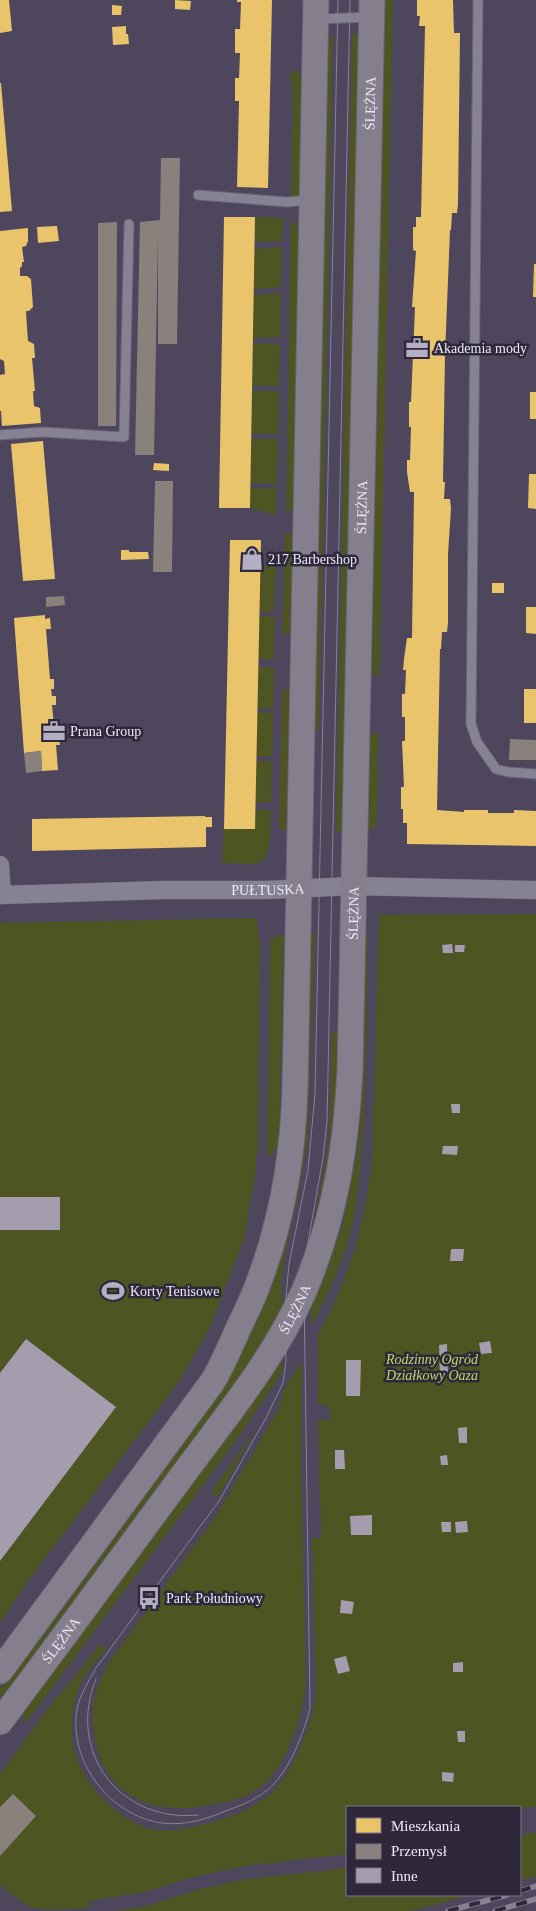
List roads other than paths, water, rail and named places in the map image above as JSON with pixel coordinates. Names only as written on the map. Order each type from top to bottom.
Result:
[{"type":"main road","points":[[0,1671],[213,1381],[225,1361],[258,1284],[274,1236],[288,1174],[294,1128],[316,9]]},
{"type":"main road","name":"ŚLĘŻNA","points":[[0,1722],[255,1376],[286,1329],[304,1290],[324,1239],[332,1212],[344,1151],[350,1070],[372,9]]},
{"type":"street","points":[[0,865],[1,895]]},
{"type":"street","name":"PUŁTUSKA","points":[[1,895],[354,886],[536,890]]},
{"type":"lane","points":[[478,0],[471,724],[477,742],[496,769],[536,774]]},
{"type":"lane","points":[[316,9],[372,9]]},
{"type":"lane","points":[[198,196],[287,202],[312,200]]},
{"type":"lane","points":[[0,434],[42,432],[124,437],[128,224]]},
{"type":"tram line","points":[[338,0],[315,1094],[308,1170],[289,1264],[285,1308],[286,1361],[283,1383],[266,1418],[219,1501],[96,1668],[82,1693],[77,1709],[76,1729],[79,1748],[86,1766],[97,1783],[110,1798],[126,1810],[143,1818],[171,1824],[187,1823],[220,1813],[249,1801],[262,1794],[274,1784],[294,1753],[302,1735],[310,1708],[304,1290],[305,1259],[323,1158],[327,1121],[350,0]]},
{"type":"tram line","points":[[96,1679],[89,1706],[88,1732],[95,1756],[106,1777],[124,1795],[145,1807],[170,1814],[198,1815]]},
{"type":"railway","points":[[521,1891],[536,1886]]},
{"type":"railway","points":[[448,1911],[503,1896]]},
{"type":"railway","points":[[495,1911],[536,1899]]},
{"type":"place","name":"Akademia mody","points":[[417,348]]},
{"type":"place","name":"217 Barbershop","points":[[252,559]]},
{"type":"place","name":"Prana Group","points":[[54,731]]},
{"type":"place","name":"Korty Tenisowe","points":[[113,1291]]},
{"type":"place","name":"Park Południowy","points":[[149,1598]]},
{"type":"park label","name":"Rodzinny Ogród Działkowy Oaza","points":[[432,1368]]}]
